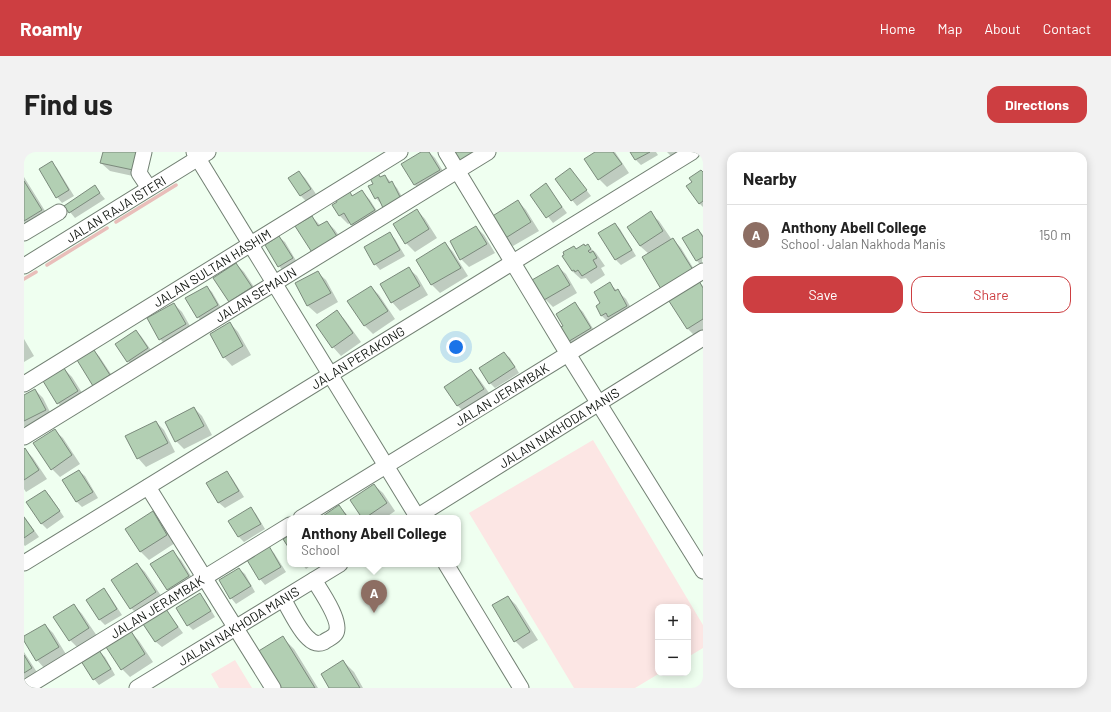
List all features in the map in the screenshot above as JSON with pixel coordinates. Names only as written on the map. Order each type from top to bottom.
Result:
[{"type":"street","points":[[144,152],[139,173],[149,188]]},
{"type":"street","name":"JALAN SULTAN HASHIM","points":[[24,384],[400,152]]},
{"type":"street","points":[[446,152],[598,403],[703,571]]},
{"type":"street","name":"JALAN SEMAUN","points":[[24,437],[488,152]]},
{"type":"street","name":"JALAN PERAKONG","points":[[24,563],[692,152]]},
{"type":"street","points":[[200,154],[250,244],[386,465],[414,515]]},
{"type":"street","name":"JALAN RAJA ISTERI","points":[[24,266],[149,188],[200,154]]},
{"type":"street","points":[[24,233],[59,212]]},
{"type":"street","name":"JALAN JERAMBAK","points":[[306,515],[703,271]]},
{"type":"street","name":"JALAN NAKHODA MANIS","points":[[421,515],[703,338]]},
{"type":"street","points":[[148,487],[273,688]]},
{"type":"street","name":"JALAN JERAMBAK","points":[[25,688],[287,527]]},
{"type":"street","name":"JALAN NAKHODA MANIS","points":[[137,688],[335,567]]},
{"type":"street","points":[[448,567],[521,688]]},
{"type":"street","points":[[283,598],[302,632],[307,638],[314,644],[320,644],[328,640],[337,631],[337,627],[333,612],[314,580]]},
{"type":"shaded area","points":[[593,440],[691,604],[655,604],[655,676],[635,688],[574,688],[469,513]]},
{"type":"shaded area","points":[[691,605],[703,625],[703,648],[691,655]]},
{"type":"shaded area","points":[[235,660],[252,688],[219,688],[211,674]]},
{"type":"building","points":[[103,152],[138,152],[133,170],[100,163]]},
{"type":"building","points":[[421,152],[429,152],[440,170],[414,185],[401,164]]},
{"type":"building","points":[[455,152],[475,152],[457,162],[455,158],[458,157]]},
{"type":"building","points":[[595,152],[613,152],[622,164],[598,180],[584,159]]},
{"type":"building","points":[[630,152],[650,152],[635,160]]},
{"type":"building","points":[[52,161],[69,190],[56,198],[39,169]]},
{"type":"building","points":[[570,168],[587,190],[571,201],[555,179]]},
{"type":"building","points":[[701,170],[703,172],[703,201],[699,204],[686,186],[692,182],[689,178]]},
{"type":"building","points":[[299,171],[311,189],[300,196],[288,178]]},
{"type":"building","points":[[378,173],[380,177],[385,175],[389,183],[392,181],[401,199],[383,208],[378,197],[375,199],[368,186],[373,184],[370,178]]},
{"type":"building","points":[[24,181],[42,210],[24,221]]},
{"type":"building","points":[[546,183],[562,207],[546,218],[530,195]]},
{"type":"building","points":[[95,185],[100,193],[69,213],[64,206]]},
{"type":"building","points":[[362,190],[375,210],[351,225],[344,213],[339,216],[332,205],[337,202],[336,200],[350,192],[352,196]]},
{"type":"building","points":[[518,200],[531,222],[504,239],[491,217]]},
{"type":"building","points":[[417,209],[429,229],[405,244],[393,224]]},
{"type":"building","points":[[651,211],[663,231],[640,246],[627,227]]},
{"type":"building","points":[[312,216],[318,226],[327,221],[338,238],[313,254],[295,226]]},
{"type":"building","points":[[615,223],[632,250],[615,260],[598,233]]},
{"type":"building","points":[[476,226],[487,244],[460,260],[450,241]]},
{"type":"building","points":[[698,229],[703,237],[703,257],[696,261],[682,238]]},
{"type":"building","points":[[390,232],[400,250],[374,265],[364,247]]},
{"type":"building","points":[[279,236],[293,258],[278,267],[265,245]]},
{"type":"building","points":[[673,238],[693,270],[661,289],[642,257]]},
{"type":"building","points":[[445,242],[461,268],[431,285],[416,260]]},
{"type":"building","points":[[584,244],[585,246],[588,244],[591,249],[588,251],[590,253],[593,251],[597,258],[593,260],[597,267],[582,276],[578,270],[575,272],[574,270],[572,271],[562,256],[564,255],[563,252],[574,246],[576,249]]},
{"type":"building","points":[[236,263],[252,287],[229,302],[213,278]]},
{"type":"building","points":[[558,265],[570,285],[544,300],[532,280]]},
{"type":"building","points":[[409,267],[420,286],[391,303],[380,284]]},
{"type":"building","points":[[318,271],[331,293],[307,306],[295,283]]},
{"type":"building","points":[[698,279],[703,288],[703,319],[687,329],[667,298]]},
{"type":"building","points":[[610,282],[615,291],[618,289],[627,306],[608,317],[606,313],[601,316],[596,306],[600,303],[594,292]]},
{"type":"building","points":[[207,286],[218,305],[197,318],[185,298]]},
{"type":"building","points":[[371,286],[388,311],[364,326],[347,301]]},
{"type":"building","points":[[575,302],[591,328],[566,343],[558,328],[563,326],[556,314]]},
{"type":"building","points":[[174,303],[186,324],[159,340],[147,318]]},
{"type":"building","points":[[337,310],[353,333],[332,348],[316,325]]},
{"type":"building","points":[[230,322],[243,346],[223,358],[210,334]]},
{"type":"building","points":[[136,330],[148,348],[127,362],[115,344]]},
{"type":"building","points":[[94,350],[110,375],[93,386],[77,360]]},
{"type":"building","points":[[504,352],[515,367],[489,384],[479,368]]},
{"type":"building","points":[[64,368],[78,391],[57,404],[43,381]]},
{"type":"building","points":[[471,369],[484,389],[457,406],[444,387]]},
{"type":"building","points":[[35,389],[46,410],[24,421],[24,395]]},
{"type":"building","points":[[194,407],[204,426],[175,442],[165,422]]},
{"type":"building","points":[[156,421],[168,443],[137,459],[125,436]]},
{"type":"building","points":[[55,429],[72,455],[51,470],[33,443]]},
{"type":"building","points":[[25,448],[39,470],[24,480],[24,449]]},
{"type":"building","points":[[79,470],[93,492],[76,502],[62,480]]},
{"type":"building","points":[[227,471],[239,491],[218,503],[206,483]]},
{"type":"building","points":[[374,484],[387,503],[369,515],[360,515],[350,500]]},
{"type":"building","points":[[45,490],[60,511],[41,524],[26,502]]},
{"type":"building","points":[[339,505],[346,515],[324,515]]},
{"type":"building","points":[[251,507],[261,524],[238,537],[228,521]]},
{"type":"building","points":[[153,511],[167,535],[140,552],[125,529]]},
{"type":"building","points":[[24,517],[34,531],[24,538]]},
{"type":"building","points":[[287,537],[287,545],[283,539]]},
{"type":"building","points":[[269,546],[281,567],[259,580],[247,560]]},
{"type":"building","points":[[173,550],[189,576],[167,590],[150,564]]},
{"type":"building","points":[[137,563],[156,592],[130,609],[111,580]]},
{"type":"building","points":[[239,568],[251,586],[230,599],[219,580]]},
{"type":"building","points":[[104,588],[117,609],[99,620],[86,600]]},
{"type":"building","points":[[200,593],[211,611],[187,626],[176,608]]},
{"type":"building","points":[[508,596],[530,632],[514,642],[492,605]]},
{"type":"building","points":[[74,604],[89,628],[69,641],[53,617]]},
{"type":"building","points":[[166,609],[178,627],[155,642],[143,624]]},
{"type":"building","points":[[45,624],[59,647],[36,661],[24,641],[24,636]]},
{"type":"building","points":[[131,631],[145,654],[121,670],[106,647]]},
{"type":"building","points":[[283,636],[315,688],[279,688],[257,652]]},
{"type":"building","points":[[99,650],[111,669],[93,680],[81,661]]},
{"type":"building","points":[[24,655],[32,668],[24,673]]},
{"type":"building","points":[[343,660],[360,688],[329,688],[321,674]]},
{"type":"waterway","points":[[116,222],[176,185]]},
{"type":"waterway","points":[[47,265],[107,228]]},
{"type":"waterway","points":[[24,279],[36,272]]},
{"type":"place","name":"Anthony Abell College","points":[[374,613]]}]
